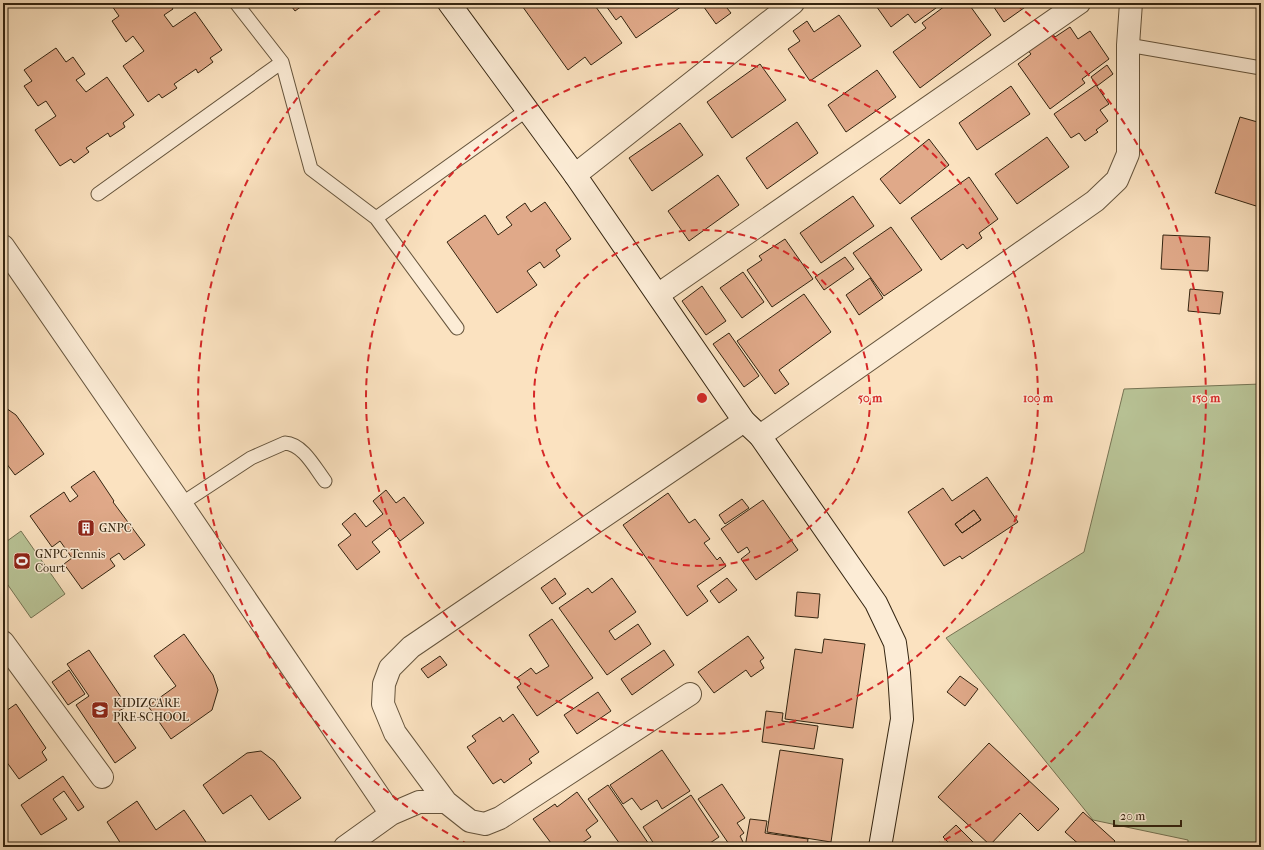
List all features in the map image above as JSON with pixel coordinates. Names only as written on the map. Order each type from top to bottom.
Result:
[{"type":"street","points":[[449,3],[658,294],[744,421],[760,436],[876,603],[895,643],[899,673],[902,719],[880,847]]},
{"type":"street","points":[[574,175],[793,3]]},
{"type":"street","points":[[658,294],[1079,3]]},
{"type":"street","points":[[760,436],[1095,201],[1117,180],[1128,154],[1128,44],[1131,3]]},
{"type":"street","points":[[3,246],[181,504],[391,814]]},
{"type":"street","points":[[690,694],[500,818],[485,824],[470,821],[446,802],[395,733],[383,704],[384,684],[390,668],[411,647],[744,421]]},
{"type":"street","points":[[6,654],[102,777]]},
{"type":"street","points":[[345,847],[391,814],[419,802],[446,802]]},
{"type":"lane","points":[[236,3],[282,62],[311,169],[376,218],[457,328]]},
{"type":"lane","points":[[1128,44],[1261,68]]},
{"type":"lane","points":[[98,194],[282,62]]},
{"type":"lane","points":[[376,218],[527,110]]},
{"type":"lane","points":[[181,504],[251,458],[284,443],[290,443],[298,447],[325,481]]},
{"type":"green space","points":[[1261,384],[1261,847],[1188,847],[1188,840],[1093,820],[946,638],[1084,552],[1124,389]]},
{"type":"green space","name":"GNPC Tennis Court","points":[[21,531],[65,594],[31,618],[3,578],[3,544]]},
{"type":"building","points":[[116,3],[169,3],[173,9],[164,15],[173,27],[195,12],[222,50],[210,58],[213,62],[198,73],[196,69],[174,84],[177,88],[162,98],[159,94],[148,102],[123,66],[144,51],[133,36],[126,42],[112,21],[119,16],[112,6]]},
{"type":"building","points":[[289,3],[306,3],[295,11]]},
{"type":"building","points":[[520,3],[593,3],[622,43],[591,65],[585,57],[568,70]]},
{"type":"building","points":[[604,3],[685,4],[636,38],[621,16],[616,20]]},
{"type":"building","points":[[701,3],[723,3],[731,13],[716,24]]},
{"type":"building","points":[[874,3],[943,3],[915,23],[908,14],[891,27]]},
{"type":"building","points":[[949,3],[968,3],[991,35],[920,88],[893,52],[926,28],[922,23]]},
{"type":"building","points":[[991,3],[1031,3],[1004,22]]},
{"type":"building","points":[[839,15],[861,46],[810,81],[788,49],[800,41],[793,31],[807,21],[814,32]]},
{"type":"building","points":[[1070,27],[1078,39],[1090,31],[1109,59],[1082,79],[1085,83],[1050,109],[1018,64],[1031,54],[1026,48],[1050,30],[1055,37]]},
{"type":"building","points":[[56,48],[66,62],[73,57],[85,74],[76,80],[86,92],[107,77],[134,115],[123,123],[125,127],[110,137],[108,133],[86,148],[89,152],[74,163],[71,159],[60,166],[35,130],[56,116],[46,101],[38,106],[24,86],[32,81],[24,70]]},
{"type":"building","points":[[760,64],[786,100],[732,138],[707,102]]},
{"type":"building","points":[[1107,65],[1113,74],[1097,86],[1091,77]]},
{"type":"building","points":[[877,70],[896,97],[846,132],[828,105]]},
{"type":"building","points":[[1096,85],[1109,104],[1100,110],[1108,121],[1096,130],[1098,132],[1085,141],[1079,133],[1071,138],[1054,114]]},
{"type":"building","points":[[1011,86],[1030,114],[977,150],[959,123]]},
{"type":"building","points":[[1240,117],[1261,123],[1261,190],[1256,206],[1215,193]]},
{"type":"building","points":[[797,122],[818,153],[767,189],[746,158]]},
{"type":"building","points":[[680,123],[703,155],[652,191],[629,158]]},
{"type":"building","points":[[1047,137],[1069,167],[1017,204],[995,174]]},
{"type":"building","points":[[929,139],[949,165],[900,204],[880,179]]},
{"type":"building","points":[[718,175],[739,205],[689,241],[668,211]]},
{"type":"building","points":[[969,177],[998,219],[979,233],[982,238],[967,249],[963,244],[941,260],[911,218]]},
{"type":"building","points":[[853,196],[874,226],[821,263],[800,233]]},
{"type":"building","points":[[545,202],[571,239],[556,250],[560,256],[544,268],[540,262],[527,271],[537,285],[497,313],[447,242],[485,215],[498,235],[512,225],[506,217],[525,203],[531,212]]},
{"type":"building","points":[[891,227],[922,270],[884,296],[853,253]]},
{"type":"building","points":[[1163,235],[1210,237],[1208,271],[1161,269]]},
{"type":"building","points":[[785,239],[813,279],[772,307],[747,270],[762,260],[759,256]]},
{"type":"building","points":[[845,257],[854,269],[824,290],[815,277]]},
{"type":"building","points":[[743,272],[764,302],[742,318],[720,288]]},
{"type":"building","points":[[870,278],[883,298],[859,315],[846,295]]},
{"type":"building","points":[[702,286],[726,321],[706,335],[682,301]]},
{"type":"building","points":[[1190,289],[1223,292],[1220,314],[1188,311]]},
{"type":"building","points":[[804,294],[831,332],[779,370],[789,384],[775,394],[737,341]]},
{"type":"building","points":[[729,333],[759,376],[744,387],[713,344]]},
{"type":"building","points":[[3,406],[16,415],[44,454],[15,475],[3,459]]},
{"type":"building","name":"GNPC","points":[[94,471],[114,501],[113,502],[145,545],[124,560],[119,553],[110,559],[115,566],[82,589],[64,564],[72,558],[60,541],[52,547],[30,516],[64,492],[70,502],[78,496],[71,487]]},
{"type":"building","points":[[987,477],[1018,522],[962,559],[960,556],[944,566],[908,512],[943,488],[952,501]],"holes":[[[974,510],[981,520],[962,533],[955,524]]]},
{"type":"building","points":[[386,490],[396,503],[404,497],[424,523],[400,541],[390,528],[372,542],[380,552],[357,570],[338,545],[351,535],[342,524],[355,513],[366,527],[383,514],[373,501]]},
{"type":"building","points":[[668,493],[689,523],[695,519],[710,539],[704,543],[717,560],[720,557],[726,566],[697,586],[708,601],[687,616],[623,525]]},
{"type":"building","points":[[742,499],[749,508],[725,524],[719,515]]},
{"type":"building","points":[[763,500],[798,550],[756,580],[741,559],[750,552],[747,547],[738,553],[721,529]]},
{"type":"building","points":[[974,510],[981,520],[962,533],[955,524]]},
{"type":"building","points":[[555,578],[566,594],[552,604],[541,588]]},
{"type":"building","points":[[612,578],[636,612],[609,631],[615,640],[638,624],[651,644],[607,675],[559,608],[588,588],[592,593]]},
{"type":"building","points":[[727,578],[737,590],[719,603],[710,591]]},
{"type":"building","points":[[797,592],[820,594],[818,618],[795,616]]},
{"type":"building","points":[[552,619],[593,678],[537,716],[517,687],[521,684],[517,678],[531,668],[536,674],[549,666],[529,635]]},
{"type":"building","points":[[184,634],[213,675],[218,690],[212,710],[171,739],[148,706],[176,686],[154,656]]},
{"type":"building","points":[[748,636],[764,658],[760,661],[764,668],[751,677],[746,670],[714,693],[698,672]]},
{"type":"building","points":[[824,639],[865,644],[853,728],[785,719],[795,649],[822,653]]},
{"type":"building","name":"KIDIZCARE PRE-SCHOOL","points":[[89,650],[127,706],[113,715],[136,748],[115,763],[76,705],[89,696],[67,664]]},
{"type":"building","points":[[664,650],[674,665],[632,695],[621,679]]},
{"type":"building","points":[[440,656],[447,665],[428,678],[421,669]]},
{"type":"building","points":[[69,670],[85,694],[68,705],[52,682]]},
{"type":"building","points":[[960,676],[978,689],[965,706],[947,692]]},
{"type":"building","points":[[598,692],[611,711],[577,734],[564,715]]},
{"type":"building","points":[[16,704],[46,748],[42,752],[47,760],[19,779],[3,757],[3,713]]},
{"type":"building","points":[[766,711],[783,713],[782,721],[818,726],[814,749],[762,742]]},
{"type":"building","points":[[513,714],[539,752],[529,759],[532,763],[504,783],[501,779],[493,784],[467,747],[476,741],[472,736],[500,717],[503,722]]},
{"type":"building","points":[[989,743],[1059,809],[1038,831],[1020,813],[990,845],[938,797]]},
{"type":"building","points":[[662,750],[690,791],[662,809],[657,800],[641,810],[632,798],[623,804],[610,785]]},
{"type":"building","points":[[780,750],[843,759],[831,842],[767,832]]},
{"type":"building","points":[[261,751],[274,761],[301,798],[269,820],[251,795],[223,814],[203,785],[247,753]]},
{"type":"building","points":[[63,776],[84,807],[78,811],[64,791],[53,799],[67,819],[41,835],[21,805]]},
{"type":"building","points":[[722,784],[745,818],[737,823],[744,833],[740,836],[743,842],[740,847],[731,847],[698,799]]},
{"type":"building","points":[[608,785],[651,847],[622,847],[588,799]]},
{"type":"building","points":[[577,792],[598,821],[586,830],[591,837],[576,847],[554,847],[533,819],[555,804],[557,807]]},
{"type":"building","points":[[691,795],[719,837],[704,847],[656,847],[643,827]]},
{"type":"building","points":[[137,801],[156,830],[184,810],[208,845],[206,847],[123,847],[107,822]]},
{"type":"building","points":[[1083,812],[1115,841],[1110,847],[1082,847],[1065,832]]},
{"type":"building","points":[[750,819],[767,821],[765,833],[808,839],[807,847],[745,847]]},
{"type":"building","points":[[956,825],[978,847],[953,847],[943,837]]},
{"type":"place","name":"GNPC","points":[[86,528]]},
{"type":"place","name":"GNPC Tennis Court","points":[[22,561]]},
{"type":"place","name":"KIDIZCARE PRE-SCHOOL","points":[[100,710]]}]
